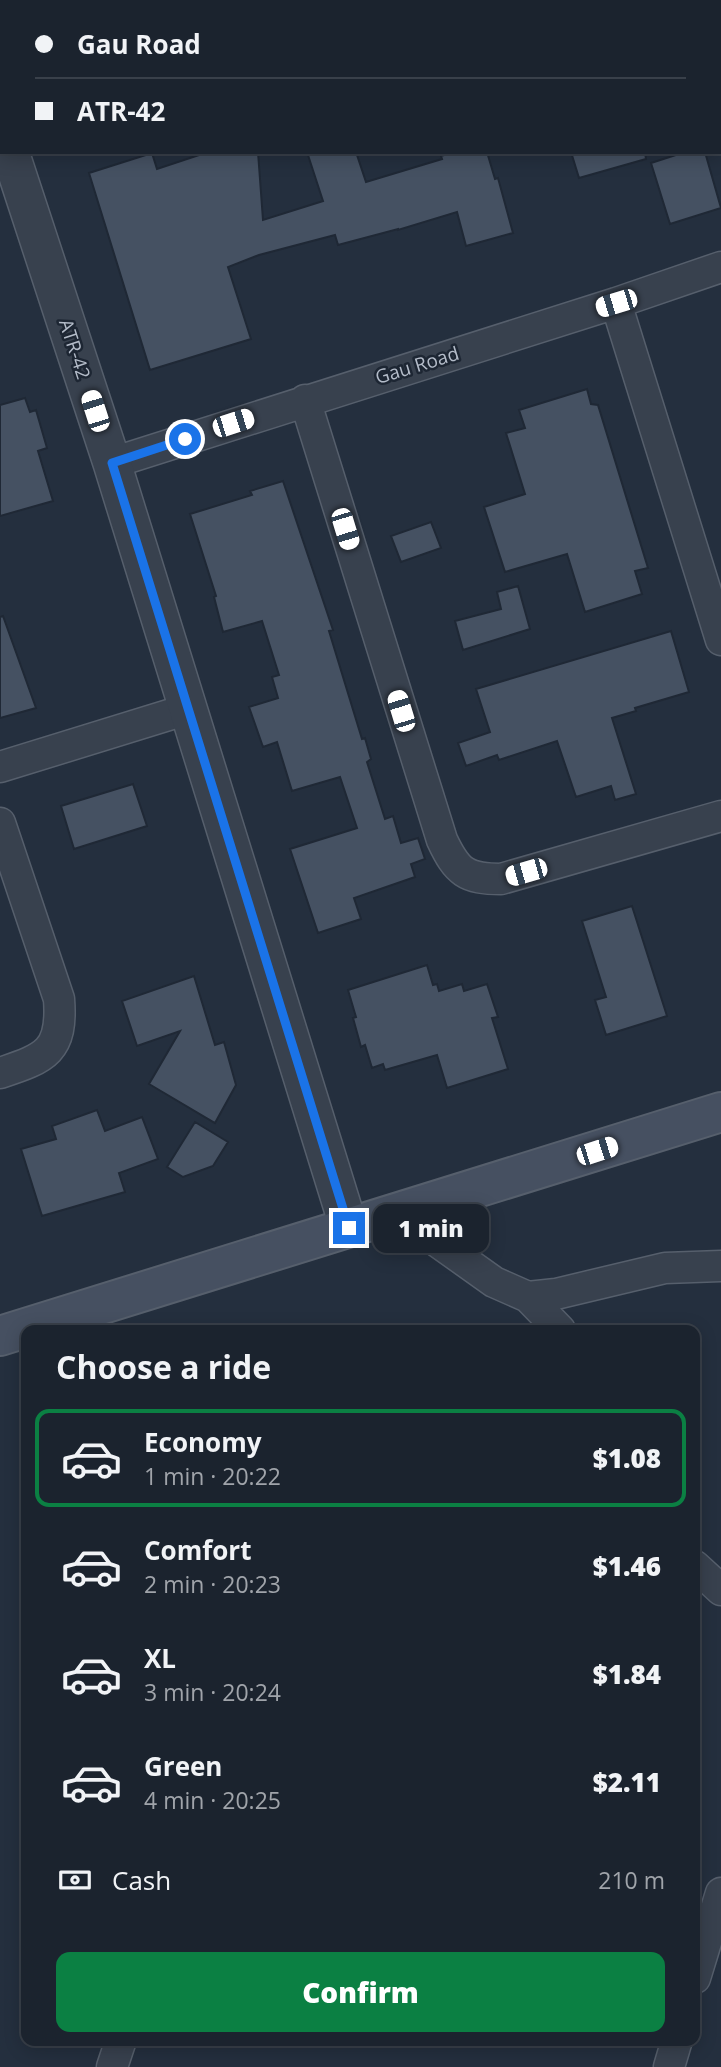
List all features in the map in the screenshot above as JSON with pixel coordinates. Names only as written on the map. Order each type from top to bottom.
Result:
[{"type":"main road","points":[[36,1325],[721,1112]]},
{"type":"main road","points":[[0,1336],[21,1330]]},
{"type":"street","name":"ATR-42","points":[[11,154],[112,463],[349,1228]]},
{"type":"street","name":"Gau Road","points":[[112,463],[616,303],[721,267]]},
{"type":"street","points":[[616,303],[721,640]]},
{"type":"street","points":[[305,400],[442,840],[451,860],[462,871],[476,879],[501,879],[721,816]]},
{"type":"street","points":[[0,766],[188,709]]},
{"type":"street","points":[[0,823],[59,999],[61,1022],[56,1042],[33,1062],[0,1073]]},
{"type":"street","points":[[397,1213],[494,1282],[528,1297],[555,1325]]},
{"type":"street","points":[[528,1297],[556,1294],[665,1268],[708,1266],[721,1289]]},
{"type":"street","points":[[700,1571],[721,1590]]},
{"type":"street","points":[[700,1962],[721,1893]]},
{"type":"street","points":[[112,2067],[119,2046]]},
{"type":"street","points":[[669,2067],[675,2046]]},
{"type":"building","points":[[149,154],[152,154],[157,169],[199,155],[258,154],[263,220],[323,201],[308,154],[357,154],[366,182],[442,159],[441,156],[447,154],[488,154],[495,179],[498,178],[513,233],[466,246],[457,212],[338,245],[335,235],[259,255],[228,267],[251,339],[150,370],[89,173]]},
{"type":"building","points":[[572,154],[645,154],[646,159],[579,178]]},
{"type":"building","points":[[679,154],[706,154],[721,208],[670,224],[651,163]]},
{"type":"building","points":[[587,389],[591,404],[598,405],[648,568],[635,571],[642,594],[585,612],[567,554],[505,572],[484,507],[525,494],[506,433],[525,428],[519,410]]},
{"type":"building","points":[[25,398],[30,412],[36,410],[47,448],[38,451],[53,501],[0,516],[0,405]]},
{"type":"building","points":[[283,481],[333,630],[329,631],[362,739],[365,738],[371,759],[367,762],[385,819],[393,816],[401,843],[418,838],[425,859],[411,864],[415,877],[354,898],[361,919],[318,933],[290,849],[357,828],[340,777],[292,791],[277,742],[263,747],[249,707],[278,698],[272,677],[279,675],[262,621],[223,632],[214,597],[216,596],[190,514],[252,495],[250,491]]},
{"type":"building","points":[[431,522],[441,548],[401,562],[391,536]]},
{"type":"building","points":[[518,586],[530,629],[463,650],[455,621],[501,609],[497,592]]},
{"type":"building","points":[[3,616],[36,708],[0,718],[0,617]]},
{"type":"building","points":[[671,631],[689,692],[635,708],[636,711],[612,718],[636,794],[615,800],[611,786],[576,797],[557,741],[499,760],[497,755],[466,766],[458,743],[490,732],[476,689]]},
{"type":"building","points":[[133,784],[147,826],[74,849],[61,806]]},
{"type":"building","points":[[632,906],[667,1016],[606,1035],[595,1000],[606,997],[582,921]]},
{"type":"building","points":[[427,965],[433,985],[437,984],[439,991],[462,984],[464,991],[487,984],[498,1017],[492,1018],[508,1069],[447,1088],[437,1055],[385,1070],[383,1064],[372,1068],[365,1045],[361,1047],[348,990]]},
{"type":"building","points":[[194,976],[215,1045],[224,1042],[236,1085],[215,1123],[149,1084],[180,1031],[137,1046],[122,1001]]},
{"type":"building","points":[[97,1110],[105,1131],[142,1117],[158,1159],[119,1173],[125,1192],[42,1216],[21,1149],[56,1139],[52,1126]]},
{"type":"building","points":[[195,1122],[228,1142],[213,1166],[183,1177],[167,1167]]},
{"type":"route","points":[[185,439],[112,463],[349,1228]]}]
